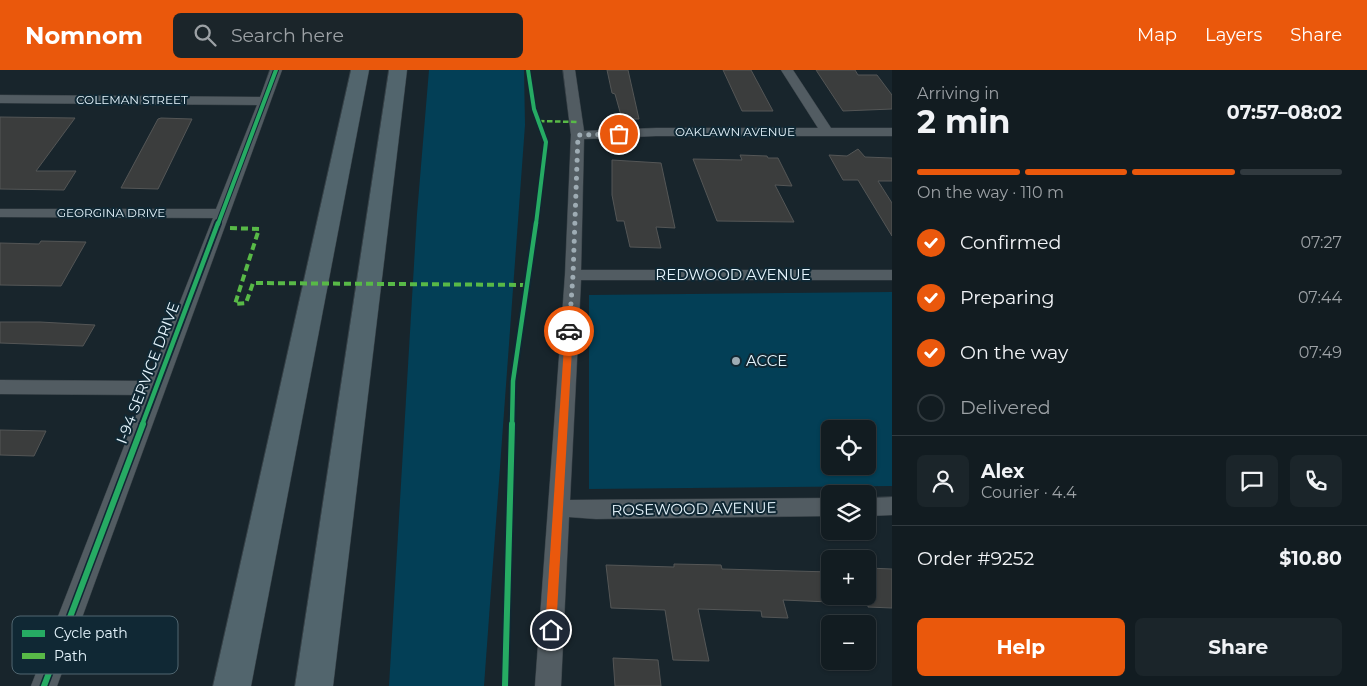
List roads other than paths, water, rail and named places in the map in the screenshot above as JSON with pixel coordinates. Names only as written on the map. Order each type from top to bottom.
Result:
[{"type":"highway","points":[[232,686],[360,70]]},
{"type":"highway","points":[[314,686],[398,70]]},
{"type":"street","name":"I-94 SERVICE DRIVE","points":[[70,616],[276,70]]},
{"type":"street","points":[[548,686],[573,275],[578,135],[569,70]]},
{"type":"street","points":[[786,70],[827,132]]},
{"type":"street","name":"COLEMAN STREET","points":[[0,99],[265,101]]},
{"type":"street","name":"OAKLAWN AVENUE","points":[[578,135],[665,132],[892,132]]},
{"type":"street","name":"GEORGINA DRIVE","points":[[0,212],[222,214]]},
{"type":"street","name":"REDWOOD AVENUE","points":[[573,275],[892,275]]},
{"type":"street","points":[[0,386],[155,388]]},
{"type":"street","points":[[876,507],[892,506]]},
{"type":"street","name":"ROSEWOOD AVENUE","points":[[558,508],[596,510],[821,507]]},
{"type":"street","name":"I-94 SERVICE DRIVE","points":[[44,686],[48,674]]},
{"type":"place","name":"ACCE","points":[[736,361]]}]
